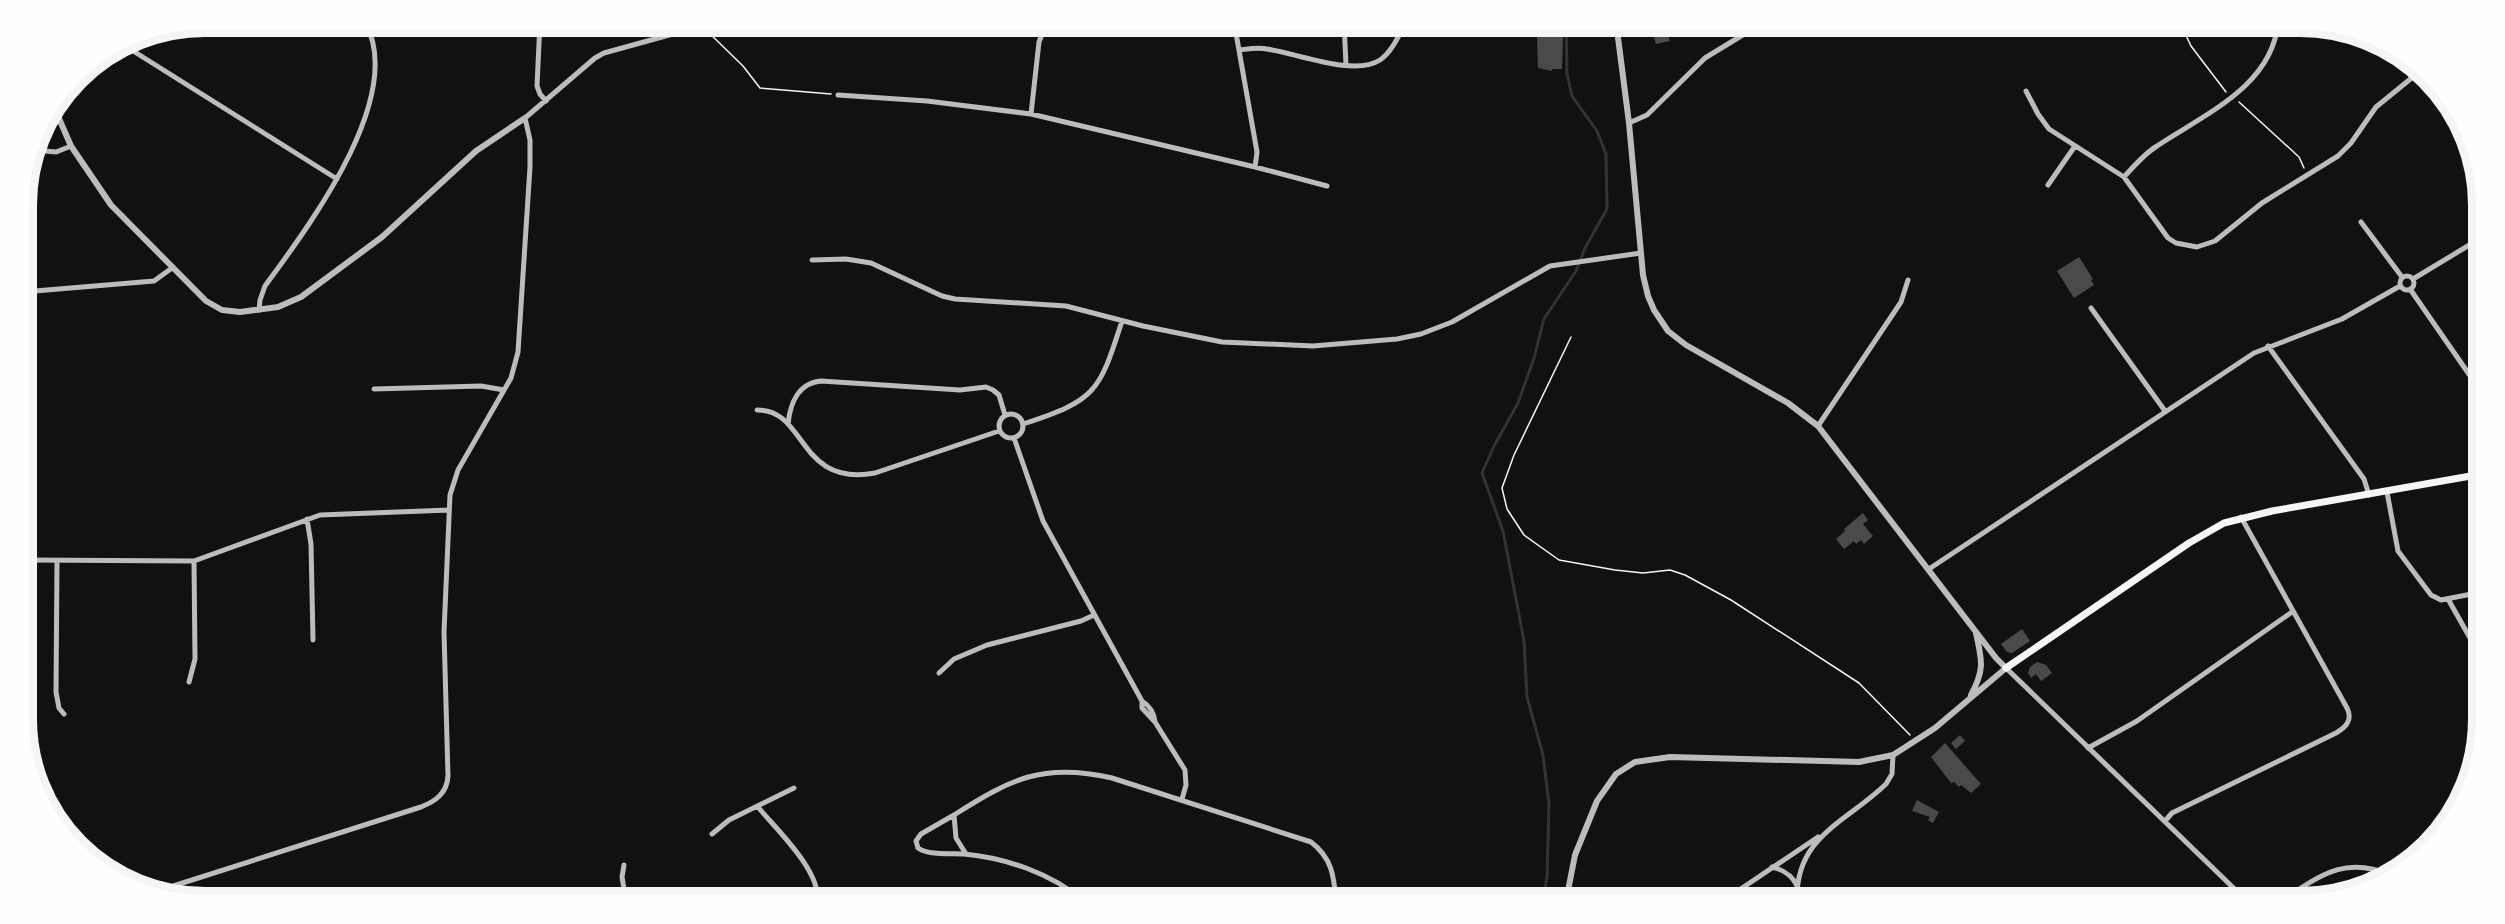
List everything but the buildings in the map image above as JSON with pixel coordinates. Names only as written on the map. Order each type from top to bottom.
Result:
[{"type":"main road","points":[[2006,668],[2189,543],[2212,529],[2241,517],[2472,476]]},
{"type":"street","points":[[260,310],[260,300],[266,286],[337,179],[348,160],[367,112],[375,80],[375,54],[368,33]]},
{"type":"street","points":[[539,33],[537,86],[540,94],[546,100]]},
{"type":"street","points":[[58,116],[71,146],[111,205],[171,268],[217,309],[240,312],[260,310],[278,307],[301,297],[345,266],[382,237],[476,151],[525,118],[583,67],[604,53],[676,33]]},
{"type":"street","points":[[1031,114],[1043,33]]},
{"type":"street","points":[[1236,33],[1257,152],[1255,167]]},
{"type":"street","points":[[1345,33],[1346,65]]},
{"type":"street","points":[[1239,50],[1265,48],[1346,65],[1364,66],[1381,60],[1400,33]]},
{"type":"street","points":[[1617,33],[1629,123],[1641,253],[1648,296],[1668,331],[1686,345],[1788,403],[1818,426],[2006,668],[2237,891]]},
{"type":"street","points":[[1629,123],[1647,115],[1705,58],[1746,33]]},
{"type":"street","points":[[2124,177],[2155,147],[2240,91],[2266,58],[2276,33]]},
{"type":"street","points":[[131,50],[337,179]]},
{"type":"street","points":[[2026,91],[2042,122],[2049,129],[2124,177],[2162,232],[2176,243],[2197,247],[2215,240],[2262,203],[2344,150],[2376,107],[2414,76]]},
{"type":"street","points":[[837,94],[927,101],[1031,114],[1327,186]]},
{"type":"street","points":[[170,887],[421,807],[441,795],[446,786],[448,776],[444,632],[450,495],[454,478],[515,367],[521,327],[531,150],[525,118]]},
{"type":"street","points":[[42,151],[56,152],[71,146]]},
{"type":"street","points":[[2048,184],[2075,146]]},
{"type":"street","points":[[1929,569],[2254,353],[2342,320],[2400,286],[2402,277],[2361,222]]},
{"type":"street","points":[[2413,279],[2472,243]]},
{"type":"street","points":[[812,260],[846,259],[871,263],[955,300],[1059,305],[1201,338],[1240,344],[1312,346],[1408,338],[1452,322],[1550,266],[1641,253]]},
{"type":"street","points":[[33,291],[154,281],[171,268]]},
{"type":"street","points":[[2402,277],[2409,276],[2413,279]]},
{"type":"street","points":[[2410,289],[2414,284],[2413,279]]},
{"type":"street","points":[[1818,426],[1901,302],[1908,280]]},
{"type":"street","points":[[2400,286],[2403,289],[2410,289]]},
{"type":"street","points":[[2410,289],[2472,379]]},
{"type":"street","points":[[2091,308],[2165,411]]},
{"type":"street","points":[[1023,424],[1069,408],[1089,394],[1104,374],[1122,321]]},
{"type":"street","points":[[2268,346],[2364,479],[2369,495]]},
{"type":"street","points":[[788,424],[790,411],[799,392],[811,382],[820,381],[960,390],[986,387],[999,395],[1005,415]]},
{"type":"street","points":[[374,389],[481,386],[504,390]]},
{"type":"street","points":[[757,410],[768,410],[778,414],[816,460],[830,470],[861,476],[999,431]]},
{"type":"street","points":[[1005,415],[1017,416],[1023,424],[1021,433],[1014,438],[1005,437],[999,431],[1000,420],[1005,415]]},
{"type":"street","points":[[1014,438],[1043,521],[1142,701],[1142,708],[1155,722],[1185,770],[1186,785],[1182,799]]},
{"type":"street","points":[[2387,492],[2398,551],[2431,595],[2436,599],[2472,594]]},
{"type":"street","points":[[33,560],[194,561],[308,519],[331,513],[449,510]]},
{"type":"street","points":[[2165,821],[2172,813],[2336,733],[2348,725],[2350,718],[2347,708],[2241,517]]},
{"type":"street","points":[[308,519],[314,640]]},
{"type":"street","points":[[57,561],[56,692],[59,708],[64,714]]},
{"type":"street","points":[[189,682],[195,659],[194,561]]},
{"type":"street","points":[[2448,598],[2472,641]]},
{"type":"street","points":[[2088,748],[2136,721],[2292,612]]},
{"type":"street","points":[[939,673],[954,659],[987,645],[1081,621],[1094,615]]},
{"type":"street","points":[[1967,700],[1980,678],[1982,667],[1975,629]]},
{"type":"street","points":[[1568,891],[1575,855],[1597,801],[1616,774],[1635,762],[1670,757],[1859,762],[1893,755],[1916,742],[2006,668]]},
{"type":"street","points":[[1737,891],[1819,836],[1886,784],[1892,774],[1893,755]]},
{"type":"street","points":[[1070,891],[1034,872],[966,854],[926,852],[917,845],[916,841],[921,834],[1015,780],[1047,772],[1079,771],[1097,774],[1182,799],[1311,842],[1319,848],[1331,864],[1335,891]]},
{"type":"street","points":[[712,834],[729,820],[794,788]]},
{"type":"street","points":[[758,807],[808,868],[818,891]]},
{"type":"street","points":[[954,815],[956,838],[966,854]]},
{"type":"street","points":[[1797,891],[1806,860],[1819,836]]},
{"type":"street","points":[[624,865],[622,878],[624,891]]},
{"type":"street","points":[[1772,867],[1783,870],[1793,878],[1797,886]]},
{"type":"street","points":[[2297,891],[2322,875],[2343,867],[2366,867],[2380,871]]},
{"type":"path","points":[[709,33],[743,66],[760,88],[837,94]]},
{"type":"path","points":[[2185,33],[2191,46],[2231,99],[2244,104],[2299,157],[2300,164],[2308,174]]},
{"type":"path","points":[[1570,337],[1514,454],[1502,488],[1507,509],[1524,536],[1559,560],[1643,573],[1670,570],[1693,579],[1731,600],[1859,682],[1916,742]]},
{"type":"waterway","points":[[1545,891],[1549,804],[1543,755],[1527,697],[1524,641],[1503,531],[1482,473],[1518,403],[1534,358],[1544,319],[1576,271],[1585,248],[1607,209],[1606,154],[1597,131],[1572,96],[1567,74],[1566,33]]}]
